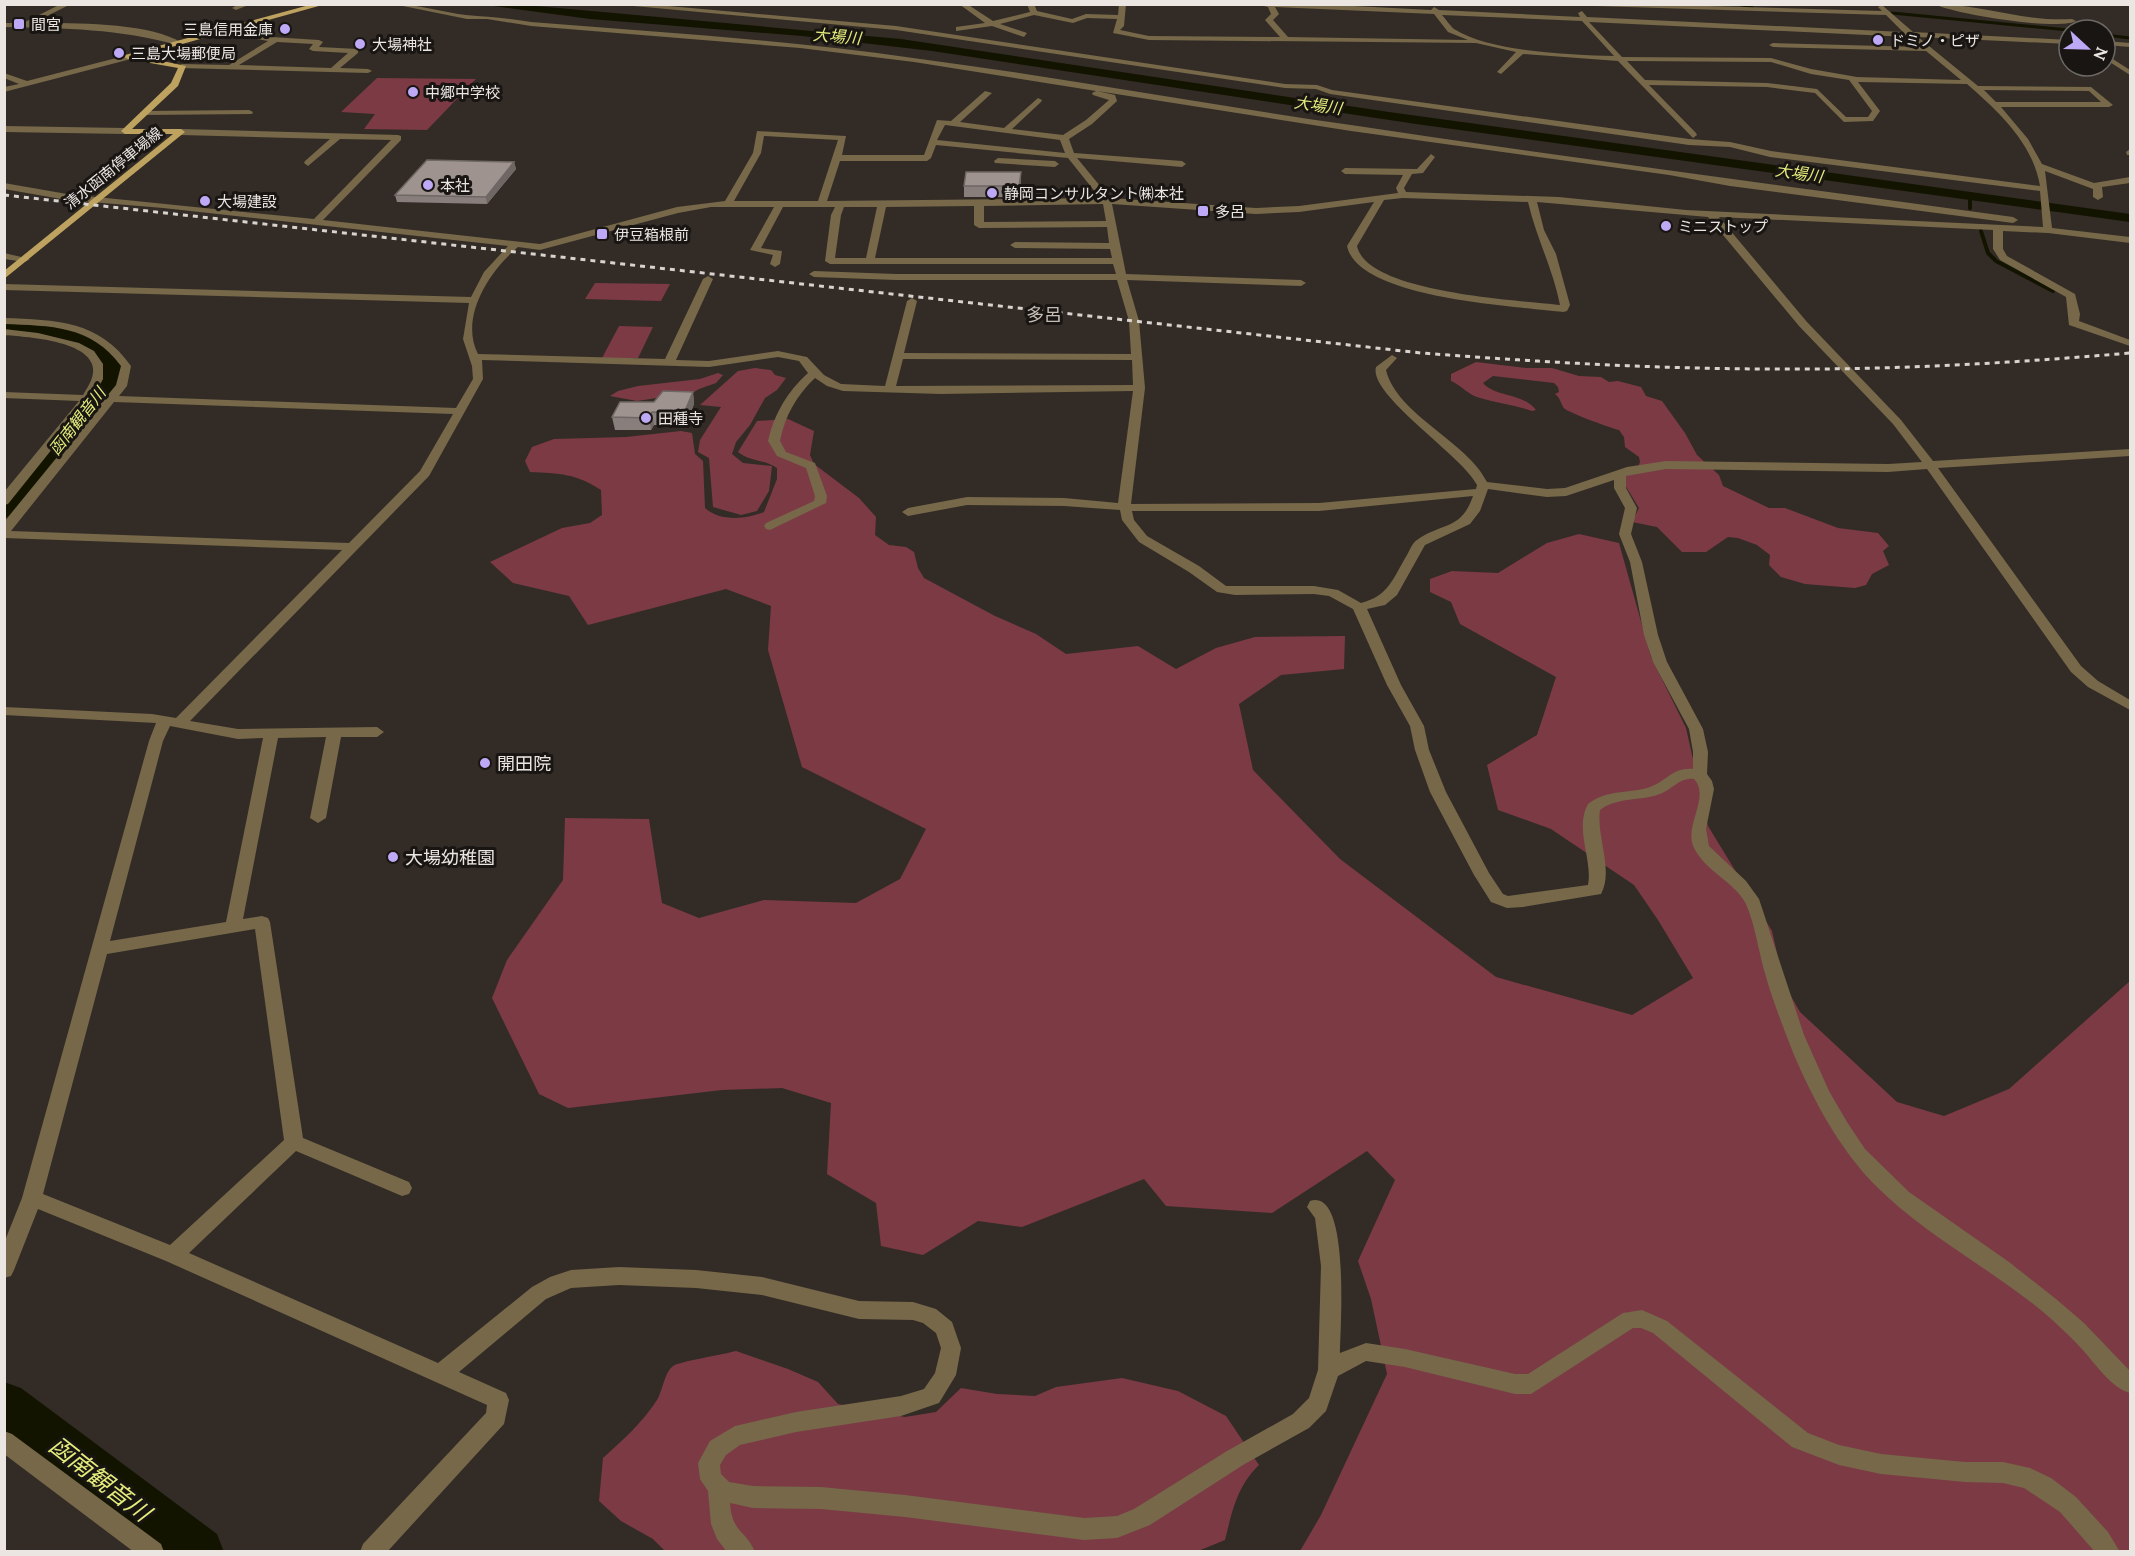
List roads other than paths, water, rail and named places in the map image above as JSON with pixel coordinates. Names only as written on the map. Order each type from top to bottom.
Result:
[{"type":"main road","points":[[128,57],[323,4]]},
{"type":"main road","points":[[128,57],[182,66]]},
{"type":"main road","name":"清水函南停車場線","points":[[125,131],[175,84],[182,66]]},
{"type":"main road","name":"清水函南停車場線","points":[[125,131],[181,132]]},
{"type":"main road","name":"清水函南停車場線","points":[[4,276],[181,132]]},
{"type":"street","points":[[23,25],[68,4]]},
{"type":"street","points":[[236,8],[248,4]]},
{"type":"street","points":[[396,4],[468,17],[487,17],[531,24],[851,52],[1351,128],[1669,172],[1719,182],[2010,220],[2130,240]]},
{"type":"street","points":[[615,4],[809,19],[907,30],[1285,86],[1317,87],[1330,92],[1654,137],[1737,146],[1780,155],[2044,189]]},
{"type":"street","points":[[962,4],[992,23],[1024,35]]},
{"type":"street","points":[[1030,4],[1034,13]]},
{"type":"street","points":[[1123,4],[1117,32],[1140,37],[1476,42],[1559,56],[1621,60],[1777,60],[1809,72],[1851,78],[2091,89],[2109,105],[1993,104]]},
{"type":"street","points":[[1259,4],[1434,8],[1583,20],[2057,41]]},
{"type":"street","points":[[1534,4],[1888,13]]},
{"type":"street","points":[[1880,4],[1909,34],[1993,104],[2019,132],[2038,166],[2044,189],[2047,227]]},
{"type":"street","points":[[1938,4],[2057,22]]},
{"type":"street","points":[[1271,5],[1275,14],[1269,20],[1286,39]]},
{"type":"street","points":[[1580,6],[1583,20],[1693,135]]},
{"type":"street","points":[[1434,8],[1449,27],[1476,42]]},
{"type":"street","points":[[959,29],[1034,13],[1073,21],[1086,16],[1120,17]]},
{"type":"street","points":[[4,25],[136,32],[178,44]]},
{"type":"street","points":[[231,67],[301,30]]},
{"type":"street","points":[[224,32],[280,40],[319,42],[313,48],[355,51],[332,71]]},
{"type":"street","points":[[1773,45],[1928,49]]},
{"type":"street","points":[[1501,72],[1522,50]]},
{"type":"street","points":[[4,90],[128,57]]},
{"type":"street","points":[[1754,59],[1758,68]]},
{"type":"street","points":[[2117,64],[2130,73]]},
{"type":"street","points":[[182,66],[368,71]]},
{"type":"street","points":[[4,75],[27,84]]},
{"type":"street","points":[[945,123],[1065,138],[1113,102],[1112,97],[1070,86],[998,76]]},
{"type":"street","points":[[1762,77],[1767,85]]},
{"type":"street","points":[[1642,82],[1767,85],[1817,91],[1844,120],[1870,119],[1876,111],[1851,78]]},
{"type":"street","points":[[837,158],[927,158],[936,130],[988,93]]},
{"type":"street","points":[[1006,130],[1038,100]]},
{"type":"street","points":[[144,113],[249,112]]},
{"type":"street","points":[[4,129],[125,131]]},
{"type":"street","points":[[181,132],[398,138],[315,222]]},
{"type":"street","points":[[728,204],[757,153],[760,133],[842,137],[822,204]]},
{"type":"street","points":[[308,163],[339,135]]},
{"type":"street","points":[[1065,138],[1064,142],[1071,155],[1107,201],[1113,224],[1117,261],[1134,321],[1139,388],[1124,507],[1128,520],[1143,539],[1222,589],[1235,591],[1314,590],[1333,593],[1359,607],[1394,686],[1417,726],[1422,750],[1438,792],[1482,876],[1497,898],[1507,902],[1523,901],[1595,890],[1597,877],[1591,824],[1593,808],[1603,800],[1657,790],[1673,776],[1680,774],[1699,776],[1705,780],[1707,788],[1697,830],[1698,840],[1709,858],[1737,882],[1752,900],[1789,1019],[1821,1093],[1855,1151],[1874,1174],[1908,1204],[1996,1263],[2057,1311],[2130,1384]]},
{"type":"street","points":[[933,142],[1182,164]]},
{"type":"street","points":[[1345,171],[1420,171],[1431,158]]},
{"type":"street","points":[[998,161],[1079,166]]},
{"type":"street","points":[[2038,166],[2096,187]]},
{"type":"street","points":[[1403,195],[1400,188],[1409,172]]},
{"type":"street","points":[[2096,187],[2101,184],[2130,180]]},
{"type":"street","points":[[4,186],[61,196],[540,247],[694,206],[1107,201],[1225,210],[1273,211],[1403,195],[1532,199],[1711,214],[1998,228],[2047,227]]},
{"type":"street","points":[[2096,187],[2098,197]]},
{"type":"street","points":[[1381,197],[1352,246],[1354,256],[1362,265],[1411,288],[1563,309],[1565,305],[1554,264],[1539,230],[1532,199]]},
{"type":"street","points":[[979,203],[979,225],[1113,224]]},
{"type":"street","points":[[775,264],[779,253],[755,250],[780,204]]},
{"type":"street","points":[[841,204],[836,215],[830,261],[1117,261]]},
{"type":"street","points":[[870,261],[882,204]]},
{"type":"street","points":[[1711,214],[1803,324],[1883,405],[1930,465],[2076,669],[2093,684],[2130,706]]},
{"type":"street","points":[[1998,228],[1999,255],[2071,296],[2075,314],[2073,323],[2130,343]]},
{"type":"street","points":[[4,1270],[32,1198],[155,745],[172,721],[425,473],[478,379],[479,363],[468,341],[475,300],[486,275],[496,260],[514,245]]},
{"type":"street","points":[[1015,245],[1116,246]]},
{"type":"street","points":[[4,256],[25,259]]},
{"type":"street","points":[[814,274],[1301,283]]},
{"type":"street","points":[[669,363],[708,279]]},
{"type":"street","points":[[4,287],[475,300]]},
{"type":"street","points":[[890,389],[912,301]]},
{"type":"street","points":[[4,321],[46,330],[92,355],[99,369],[98,378],[73,418],[4,501]]},
{"type":"street","points":[[4,332],[82,330],[110,344],[119,353],[126,366],[121,386],[80,433],[4,532]]},
{"type":"street","points":[[476,357],[709,364],[778,354],[802,359],[814,373],[830,385],[843,388],[1139,388]]},
{"type":"street","points":[[900,356],[1137,357]]},
{"type":"street","points":[[1359,607],[1380,602],[1392,592],[1399,584],[1418,546],[1435,534],[1466,521],[1474,511],[1482,489],[1480,478],[1468,464],[1412,416],[1386,383],[1380,369],[1392,358]]},
{"type":"street","points":[[770,526],[820,503],[821,496],[811,466],[781,454],[774,441],[777,425],[788,400],[814,373]]},
{"type":"street","points":[[4,395],[87,398]]},
{"type":"street","points":[[111,399],[459,411]]},
{"type":"street","points":[[73,418],[93,418]]},
{"type":"street","points":[[61,433],[80,433]]},
{"type":"street","points":[[908,512],[967,501],[1064,502],[1124,507],[1318,507],[1482,489],[1557,493],[1575,490],[1640,468],[1666,465],[1863,468],[2130,452]]},
{"type":"street","points":[[1620,474],[1620,488],[1631,508],[1624,534],[1636,562],[1650,635],[1660,662],[1696,729],[1701,750],[1699,776]]},
{"type":"street","points":[[4,532],[351,547]]},
{"type":"street","points":[[4,711],[172,721],[219,732],[271,735],[377,732]]},
{"type":"street","points":[[318,818],[334,734]]},
{"type":"street","points":[[233,926],[271,735]]},
{"type":"street","points":[[100,949],[261,922],[294,1142]]},
{"type":"street","points":[[294,1142],[402,1188]]},
{"type":"street","points":[[173,1255],[294,1142]]},
{"type":"street","points":[[32,1198],[173,1255],[498,1400],[496,1418],[371,1551]]},
{"type":"street","points":[[440,1375],[539,1293],[556,1283],[571,1279],[619,1276],[696,1279],[762,1286],[859,1310],[913,1311],[929,1315],[945,1328],[951,1348],[949,1363],[938,1388],[931,1396],[901,1406],[796,1422],[735,1436],[718,1448],[709,1463],[711,1479],[723,1491],[753,1497],[821,1498],[905,1506],[1084,1529],[1117,1527],[1142,1517],[1215,1470],[1301,1421],[1318,1404],[1329,1370],[1331,1266],[1324,1216],[1317,1207]]},
{"type":"street","points":[[1329,1370],[1366,1352],[1405,1358],[1515,1384],[1531,1384],[1630,1319],[1642,1319],[1660,1327],[1800,1440],[1819,1449],[1847,1457],[1918,1468],[2014,1473],[2040,1484],[2071,1507],[2109,1551]]},
{"type":"street","points":[[4,1441],[153,1551]]},
{"type":"street","points":[[719,1487],[718,1499],[722,1528],[730,1541],[744,1551]]},
{"type":"water","name":"大場川","points":[[486,5],[525,5],[901,39],[1389,112],[2130,214],[2130,222],[1416,124],[932,51],[802,36],[590,19]]},
{"type":"waterway","points":[[1739,4],[1753,8]]},
{"type":"waterway","points":[[1892,13],[2057,29]]},
{"type":"waterway","points":[[2117,36],[2130,38]]},
{"type":"waterway","points":[[1970,197],[1970,208]]},
{"type":"waterway","points":[[1981,231],[1988,253],[1996,261],[2053,291]]},
{"type":"waterway","name":"函南観音川","points":[[4,327],[58,332],[87,340],[105,353],[112,372],[103,391],[4,510]]},
{"type":"waterway","name":"函南観音川","points":[[4,1404],[198,1552]]},
{"type":"railway","points":[[4,195],[1421,353],[1554,362],[1731,369],[1953,365],[2130,353]]},
{"type":"place","name":"間宮","points":[[19,24]]},
{"type":"place","name":"三島信用金庫","points":[[285,29]]},
{"type":"place","name":"ドミノ・ピザ","points":[[1878,40]]},
{"type":"place","name":"大場神社","points":[[360,44]]},
{"type":"place","name":"三島大場郵便局","points":[[119,53]]},
{"type":"place","name":"中郷中学校","points":[[413,92]]},
{"type":"place","name":"本社","points":[[428,185]]},
{"type":"place","name":"静岡コンサルタント㈱本社","points":[[992,193]]},
{"type":"place","name":"大場建設","points":[[205,201]]},
{"type":"place","name":"多呂","points":[[1203,211]]},
{"type":"place","name":"ミニストップ","points":[[1666,226]]},
{"type":"place","name":"伊豆箱根前","points":[[602,234]]},
{"type":"place","name":"田種寺","points":[[646,418]]},
{"type":"place","name":"開田院","points":[[485,763]]},
{"type":"place","name":"大場幼稚園","points":[[393,857]]},
{"type":"district","name":"多呂","points":[[1044,314]]}]
